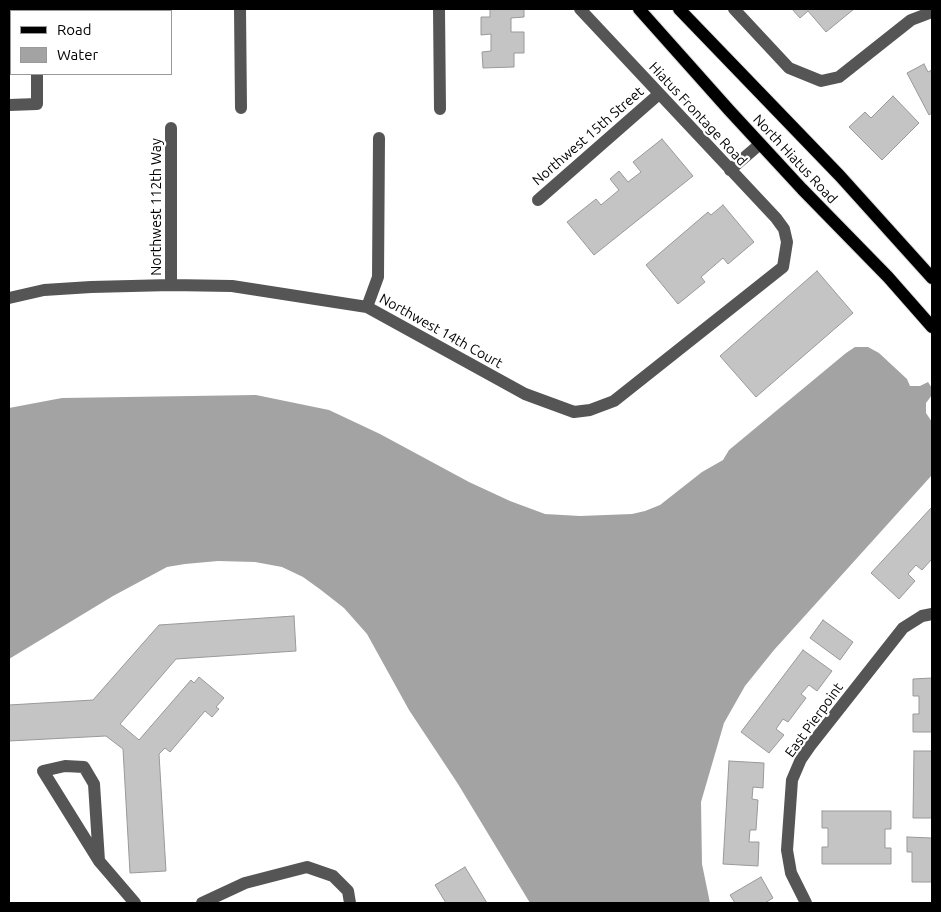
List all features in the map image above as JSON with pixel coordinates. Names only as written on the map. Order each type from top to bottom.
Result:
[{"type":"main road","name":"North Hiatus Road","points":[[639,9],[760,144],[888,277],[932,327]]},
{"type":"main road","name":"North Hiatus Road","points":[[679,9],[840,176],[932,278]]},
{"type":"street","points":[[240,9],[241,108]]},
{"type":"street","points":[[439,9],[440,109]]},
{"type":"street","name":"Hiatus Frontage Road","points":[[580,9],[776,218],[784,230],[787,242]]},
{"type":"street","points":[[734,9],[789,68],[821,81],[838,78],[911,20],[932,12]]},
{"type":"street","points":[[9,105],[37,104],[37,75]]},
{"type":"street","name":"Northwest 15th Street","points":[[538,200],[659,94]]},
{"type":"street","name":"Northwest 112th Way","points":[[171,128],[171,285]]},
{"type":"street","points":[[366,307],[378,278],[379,138]]},
{"type":"street","points":[[730,170],[760,144]]},
{"type":"street","name":"Northwest 14th Court","points":[[9,298],[44,290],[171,285],[232,286],[366,307],[525,394],[574,412],[590,410],[614,401],[783,267],[787,242]]},
{"type":"street","name":"East Pierpoint","points":[[806,903],[791,873],[787,850],[792,780],[801,759],[903,628],[922,616],[932,614]]},
{"type":"street","points":[[99,862],[94,784],[84,767],[65,766],[43,771],[99,862],[135,903]]},
{"type":"street","points":[[202,903],[245,883],[307,867],[333,876],[348,891],[350,903]]},
{"type":"water","points":[[855,347],[868,347],[879,353],[907,379],[910,386],[920,386],[928,382],[932,388],[932,395],[926,403],[926,413],[932,422],[932,475],[774,650],[745,686],[724,723],[701,802],[702,864],[710,903],[530,903],[458,784],[409,710],[367,634],[344,608],[303,577],[282,567],[255,562],[218,561],[167,567],[113,596],[9,659],[9,408],[62,398],[256,395],[329,410],[380,434],[469,482],[510,501],[545,514],[580,516],[632,514],[660,505],[702,472],[723,460],[729,450]]},
{"type":"building","points":[[490,9],[524,9],[524,17],[511,18],[511,32],[524,32],[524,53],[514,53],[514,67],[483,68],[482,52],[491,51],[491,34],[481,35],[481,17],[490,17]]},
{"type":"building","points":[[792,9],[854,9],[826,32],[808,11],[800,18]]},
{"type":"building","points":[[924,64],[928,72],[932,70],[932,113],[929,115],[907,73]]},
{"type":"building","points":[[893,96],[919,123],[882,160],[849,127],[865,112],[871,118]]},
{"type":"building","points":[[662,139],[693,176],[594,255],[567,222],[596,199],[601,205],[619,190],[610,179],[619,171],[628,182],[641,172],[633,162]]},
{"type":"building","points":[[723,205],[754,242],[728,264],[723,258],[701,277],[705,282],[678,304],[646,265],[708,212],[711,215]]},
{"type":"building","points":[[817,271],[853,313],[756,397],[720,356]]},
{"type":"building","points":[[932,507],[932,559],[922,570],[916,565],[908,574],[915,581],[899,599],[871,573]]},
{"type":"building","points":[[294,616],[296,651],[176,659],[120,724],[139,740],[191,680],[194,683],[199,677],[224,698],[216,707],[219,709],[212,717],[205,711],[170,752],[165,748],[159,754],[166,871],[130,873],[123,749],[106,736],[9,741],[9,705],[93,700],[159,625]]},
{"type":"building","points":[[823,620],[853,642],[840,660],[810,638]]},
{"type":"building","points":[[803,650],[832,671],[817,691],[809,685],[801,694],[806,698],[788,722],[783,719],[776,729],[784,735],[769,753],[741,732]]},
{"type":"building","points":[[932,678],[932,732],[913,732],[913,714],[919,714],[919,696],[913,696],[913,679]]},
{"type":"building","points":[[914,751],[932,751],[932,818],[913,818]]},
{"type":"building","points":[[729,761],[764,763],[763,788],[753,787],[752,799],[758,800],[756,830],[750,830],[749,842],[759,842],[758,866],[723,864]]},
{"type":"building","points":[[822,811],[891,811],[891,829],[885,829],[885,848],[891,848],[891,864],[822,864],[822,847],[828,847],[828,828],[822,828]]},
{"type":"building","points":[[907,837],[932,838],[932,882],[912,882],[912,852],[907,852]]},
{"type":"building","points":[[465,867],[487,903],[446,903],[435,885]]},
{"type":"building","points":[[761,877],[773,898],[765,903],[735,903],[730,895]]}]
